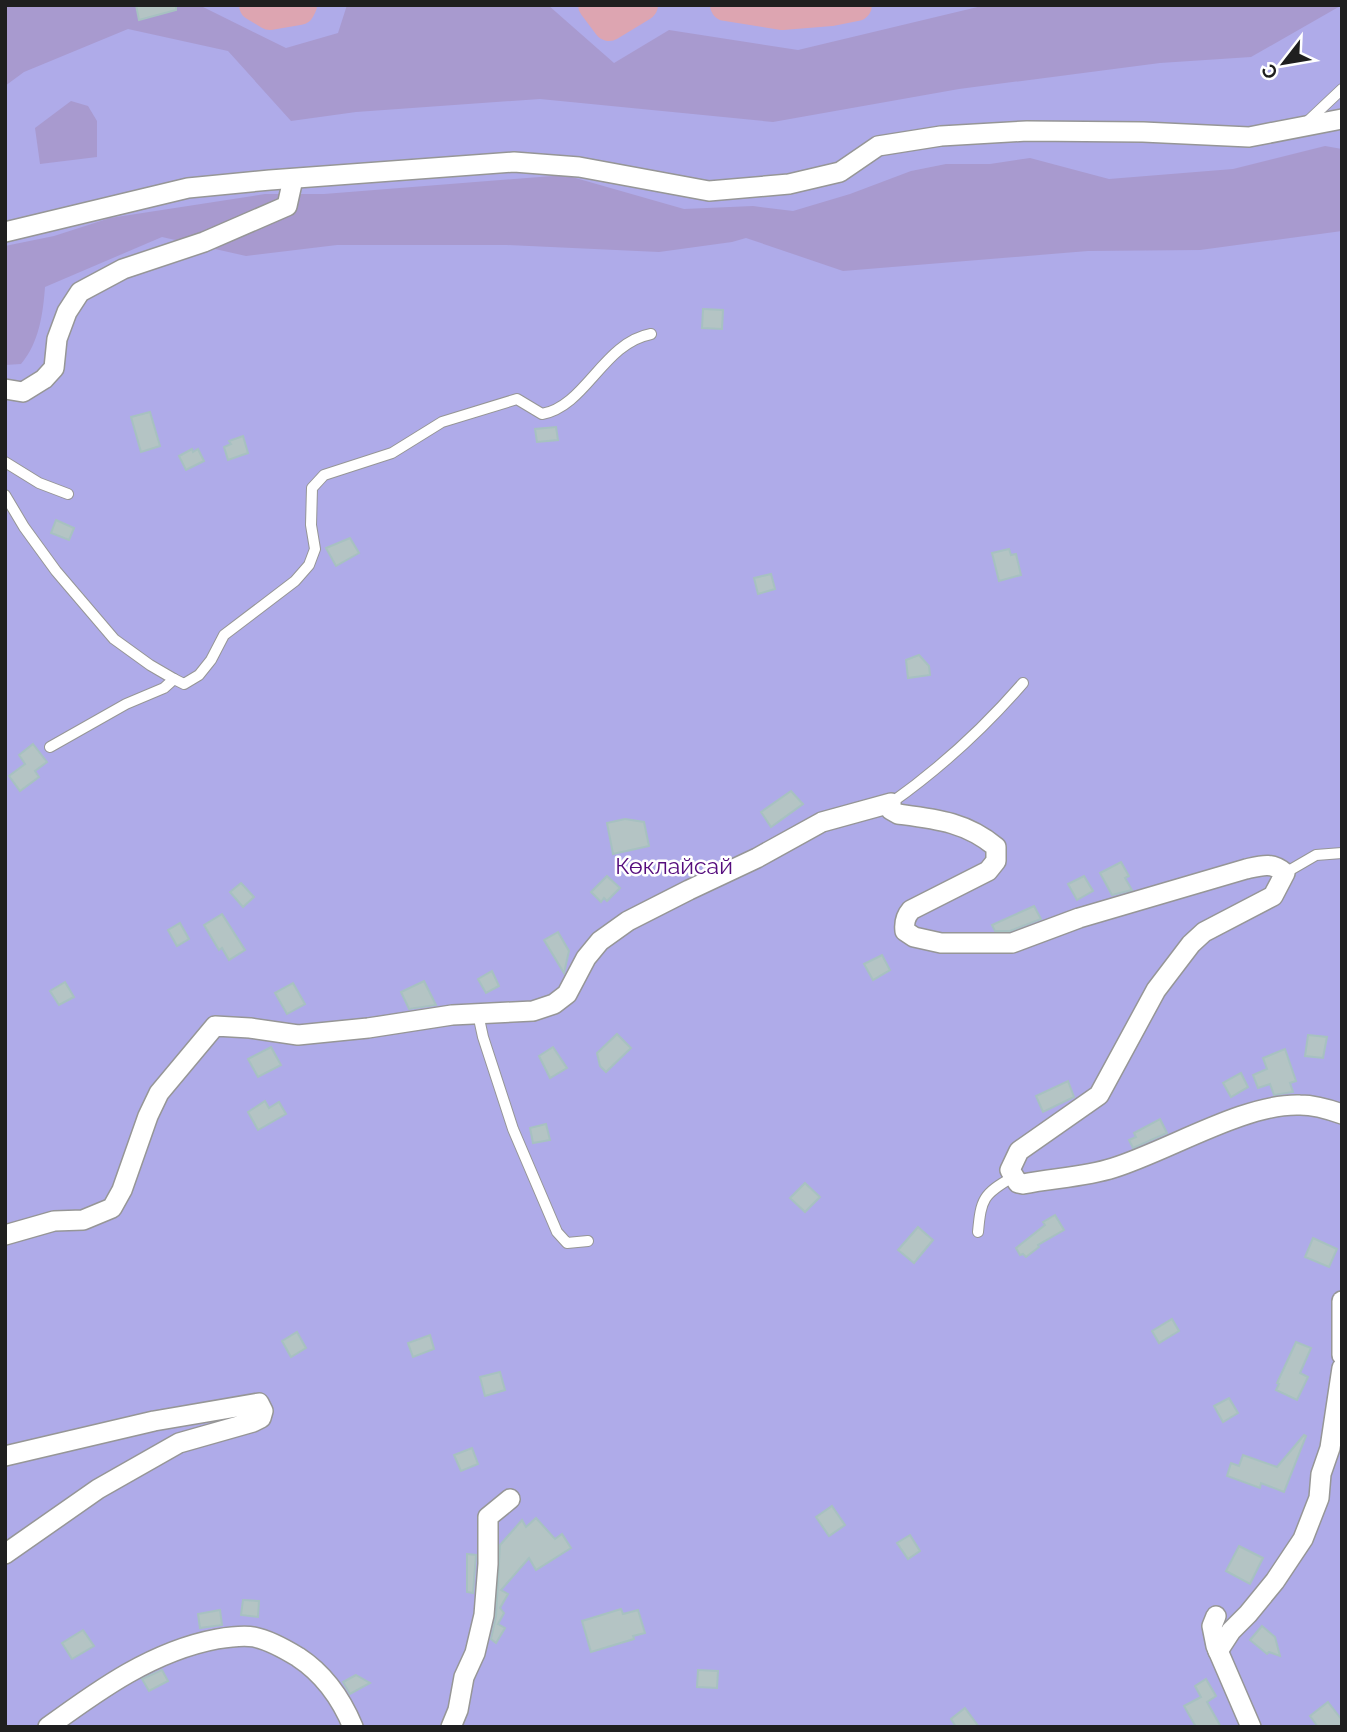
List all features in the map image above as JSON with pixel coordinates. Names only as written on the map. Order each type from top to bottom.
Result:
[{"type":"street","points":[[5,232],[188,188],[293,179],[514,163],[579,167],[709,191],[789,184],[840,172],[878,146],[941,136],[1027,131],[1143,132],[1249,137],[1342,119]]},
{"type":"street","points":[[5,389],[23,392],[44,379],[54,368],[57,339],[67,312],[80,292],[124,269],[204,242],[287,206],[293,179]]},
{"type":"street","points":[[5,1235],[54,1221],[83,1220],[112,1208],[122,1190],[159,1093],[215,1026],[298,1035],[452,1015],[533,1011],[554,1004],[567,994],[586,958],[600,941],[628,921],[757,858],[822,822],[891,803],[891,810],[898,814],[957,824],[980,834],[996,847],[996,861],[988,871],[911,910],[907,915],[905,931],[914,937],[940,943],[1012,943],[1079,918],[1246,869],[1262,865],[1276,866],[1285,873],[1273,895],[1204,932],[1191,944],[1156,990],[1099,1095],[1019,1151],[1011,1165],[1013,1177],[1018,1183],[1023,1185],[1110,1169],[1268,1108],[1299,1105],[1342,1114]]},
{"type":"street","points":[[1342,1301],[1342,1355]]},
{"type":"street","points":[[1218,1651],[1230,1630],[1248,1614],[1275,1581],[1303,1539],[1319,1497],[1321,1474],[1330,1448],[1342,1368]]},
{"type":"street","points":[[5,1456],[154,1421],[241,1405],[259,1403],[263,1411],[261,1418],[253,1422],[178,1443],[98,1489],[5,1554]]},
{"type":"street","points":[[451,1727],[458,1710],[464,1677],[475,1653],[484,1615],[488,1517],[510,1499]]},
{"type":"street","points":[[1216,1616],[1212,1626],[1218,1651],[1251,1727]]},
{"type":"street","points":[[48,1727],[98,1692],[164,1654],[195,1643],[229,1637],[253,1637],[275,1645],[309,1664],[329,1683],[345,1707],[353,1727]]},
{"type":"lane","points":[[1298,129],[1342,89]]},
{"type":"lane","points":[[5,495],[56,571],[114,639],[150,665],[184,684],[199,675],[211,660],[224,635],[295,581],[309,565],[315,549],[311,525],[312,488],[324,475],[392,453],[442,422],[517,399],[542,414],[556,411],[620,349],[641,336],[651,334]]},
{"type":"lane","points":[[5,462],[39,483],[68,494]]},
{"type":"lane","points":[[50,747],[126,704],[164,688],[174,679]]},
{"type":"lane","points":[[891,803],[924,780],[964,745],[1023,682]]},
{"type":"lane","points":[[1285,873],[1316,855],[1342,853]]},
{"type":"lane","points":[[478,1014],[513,1129],[558,1232],[567,1243],[588,1241]]},
{"type":"lane","points":[[978,1231],[981,1204],[997,1186],[1013,1177]]},
{"type":"green space","name":"Көклайсай","points":[[5,5],[1342,5],[1342,1727],[5,1727]]},
{"type":"shaded area","points":[[5,5],[199,5],[286,48],[338,33],[347,5],[548,5],[614,63],[669,30],[798,50],[986,5],[1342,5],[1251,57],[1160,63],[959,89],[773,122],[540,99],[356,112],[291,121],[228,51],[128,29],[24,72],[5,86]]},
{"type":"shaded area","points":[[71,101],[88,106],[97,121],[97,157],[40,164],[35,128]]},
{"type":"shaded area","points":[[1325,146],[1342,149],[1342,231],[1200,250],[1088,251],[843,271],[746,238],[659,252],[507,245],[337,245],[246,256],[162,237],[45,287],[41,318],[32,347],[21,364],[5,365],[5,246],[54,236],[110,218],[265,194],[324,194],[565,175],[684,209],[753,206],[793,211],[850,194],[911,171],[946,164],[990,164],[1030,158],[1109,179],[1233,169]]},
{"type":"building","points":[[136,5],[176,5],[176,10],[139,20]]},
{"type":"building","points":[[703,309],[723,310],[722,329],[702,328]]},
{"type":"building","points":[[150,412],[160,446],[141,452],[131,417]]},
{"type":"building","points":[[556,427],[558,440],[537,442],[535,429]]},
{"type":"building","points":[[243,436],[248,453],[228,460],[224,447],[231,444],[229,441]]},
{"type":"building","points":[[192,449],[193,452],[198,449],[204,461],[186,470],[179,456]]},
{"type":"building","points":[[56,520],[74,528],[69,540],[51,533]]},
{"type":"building","points":[[350,538],[359,553],[336,566],[326,548]]},
{"type":"building","points":[[1009,549],[1011,555],[1016,554],[1021,575],[999,581],[992,553]]},
{"type":"building","points":[[771,574],[775,589],[758,594],[754,578]]},
{"type":"building","points":[[919,655],[929,666],[930,675],[908,678],[906,660]]},
{"type":"building","points":[[33,744],[47,762],[35,771],[39,777],[20,791],[9,776],[25,764],[19,755]]},
{"type":"building","points":[[791,791],[803,804],[771,827],[761,812]]},
{"type":"building","points":[[625,819],[644,822],[649,846],[613,854],[607,823]]},
{"type":"building","points":[[1121,862],[1129,876],[1125,878],[1132,890],[1112,895],[1100,873]]},
{"type":"building","points":[[607,876],[620,888],[607,901],[604,898],[601,902],[591,892]]},
{"type":"building","points":[[1084,876],[1093,891],[1077,900],[1068,884]]},
{"type":"building","points":[[241,883],[254,897],[243,907],[230,892]]},
{"type":"building","points":[[1034,906],[1041,919],[1010,931],[995,931],[992,925]]},
{"type":"building","points":[[222,914],[245,950],[229,960],[222,948],[219,950],[204,925]]},
{"type":"building","points":[[180,923],[189,939],[177,946],[168,930]]},
{"type":"building","points":[[558,932],[569,951],[564,973],[544,940]]},
{"type":"building","points":[[882,955],[890,970],[873,980],[864,964]]},
{"type":"building","points":[[492,971],[499,986],[486,993],[478,979]]},
{"type":"building","points":[[424,981],[436,1005],[409,1009],[401,992]]},
{"type":"building","points":[[65,982],[74,997],[59,1005],[50,991]]},
{"type":"building","points":[[293,983],[305,1004],[287,1014],[275,993]]},
{"type":"building","points":[[617,1034],[631,1048],[606,1072],[600,1066],[597,1053]]},
{"type":"building","points":[[1308,1035],[1327,1037],[1323,1058],[1305,1056]]},
{"type":"building","points":[[271,1047],[281,1065],[258,1077],[248,1059]]},
{"type":"building","points":[[553,1047],[567,1068],[550,1078],[539,1056]]},
{"type":"building","points":[[1285,1049],[1296,1081],[1290,1083],[1293,1092],[1274,1095],[1270,1084],[1258,1088],[1253,1075],[1267,1069],[1263,1058]]},
{"type":"building","points":[[1241,1073],[1248,1087],[1231,1097],[1223,1083]]},
{"type":"building","points":[[1068,1081],[1074,1097],[1043,1112],[1036,1096]]},
{"type":"building","points":[[265,1101],[269,1108],[279,1102],[286,1114],[258,1130],[248,1112]]},
{"type":"building","points":[[1160,1119],[1167,1133],[1133,1148],[1129,1140],[1136,1137],[1134,1133]]},
{"type":"building","points":[[546,1124],[550,1140],[533,1143],[530,1128]]},
{"type":"building","points":[[805,1183],[820,1197],[805,1212],[790,1198]]},
{"type":"building","points":[[1055,1215],[1064,1230],[1038,1245],[1039,1247],[1026,1257],[1020,1255],[1016,1248],[1045,1225],[1043,1222]]},
{"type":"building","points":[[918,1227],[933,1240],[914,1263],[898,1250]]},
{"type":"building","points":[[1313,1238],[1337,1249],[1329,1267],[1305,1257]]},
{"type":"building","points":[[1172,1319],[1179,1331],[1159,1343],[1152,1331]]},
{"type":"building","points":[[297,1332],[306,1348],[291,1357],[282,1341]]},
{"type":"building","points":[[430,1335],[434,1349],[413,1357],[408,1343]]},
{"type":"building","points":[[1296,1342],[1311,1348],[1300,1373],[1308,1377],[1297,1400],[1276,1390]]},
{"type":"building","points":[[500,1372],[505,1390],[485,1396],[480,1377]]},
{"type":"building","points":[[1229,1398],[1238,1413],[1223,1422],[1214,1406]]},
{"type":"building","points":[[1304,1435],[1306,1436],[1284,1492],[1261,1483],[1260,1488],[1227,1476],[1231,1463],[1239,1466],[1243,1455],[1277,1467]]},
{"type":"building","points":[[472,1448],[478,1464],[461,1471],[454,1455]]},
{"type":"building","points":[[832,1506],[845,1525],[829,1536],[816,1517]]},
{"type":"building","points":[[536,1518],[555,1539],[562,1534],[571,1548],[536,1570],[529,1558],[501,1590],[508,1594],[500,1608],[504,1613],[498,1624],[505,1628],[496,1643],[491,1639],[496,1616],[500,1545],[522,1520],[526,1527]]},
{"type":"building","points":[[910,1535],[920,1551],[908,1559],[897,1543]]},
{"type":"building","points":[[1239,1546],[1263,1558],[1250,1584],[1226,1571]]},
{"type":"building","points":[[467,1554],[476,1555],[473,1593],[467,1592]]},
{"type":"building","points":[[243,1600],[259,1601],[258,1617],[241,1615]]},
{"type":"building","points":[[621,1609],[623,1614],[638,1610],[645,1633],[591,1652],[582,1621]]},
{"type":"building","points":[[220,1610],[222,1625],[200,1628],[198,1614]]},
{"type":"building","points":[[1262,1626],[1275,1637],[1280,1656],[1269,1652],[1267,1654],[1250,1640]]},
{"type":"building","points":[[83,1630],[94,1646],[72,1659],[62,1643]]},
{"type":"building","points":[[162,1670],[168,1681],[149,1691],[142,1679]]},
{"type":"building","points":[[698,1670],[718,1671],[717,1688],[697,1687]]},
{"type":"building","points":[[356,1675],[370,1683],[350,1694],[343,1682]]},
{"type":"building","points":[[1206,1679],[1216,1696],[1207,1702],[1221,1727],[1196,1727],[1184,1706],[1201,1697],[1195,1686]]},
{"type":"building","points":[[1328,1702],[1342,1720],[1342,1727],[1318,1727],[1310,1716]]},
{"type":"building","points":[[965,1708],[979,1727],[956,1727],[951,1719]]},
{"type":"waterway","points":[[255,5],[270,14],[299,9],[301,5]]},
{"type":"waterway","points":[[594,5],[609,25],[642,5]]},
{"type":"waterway","points":[[726,5],[782,14],[856,5]]}]
